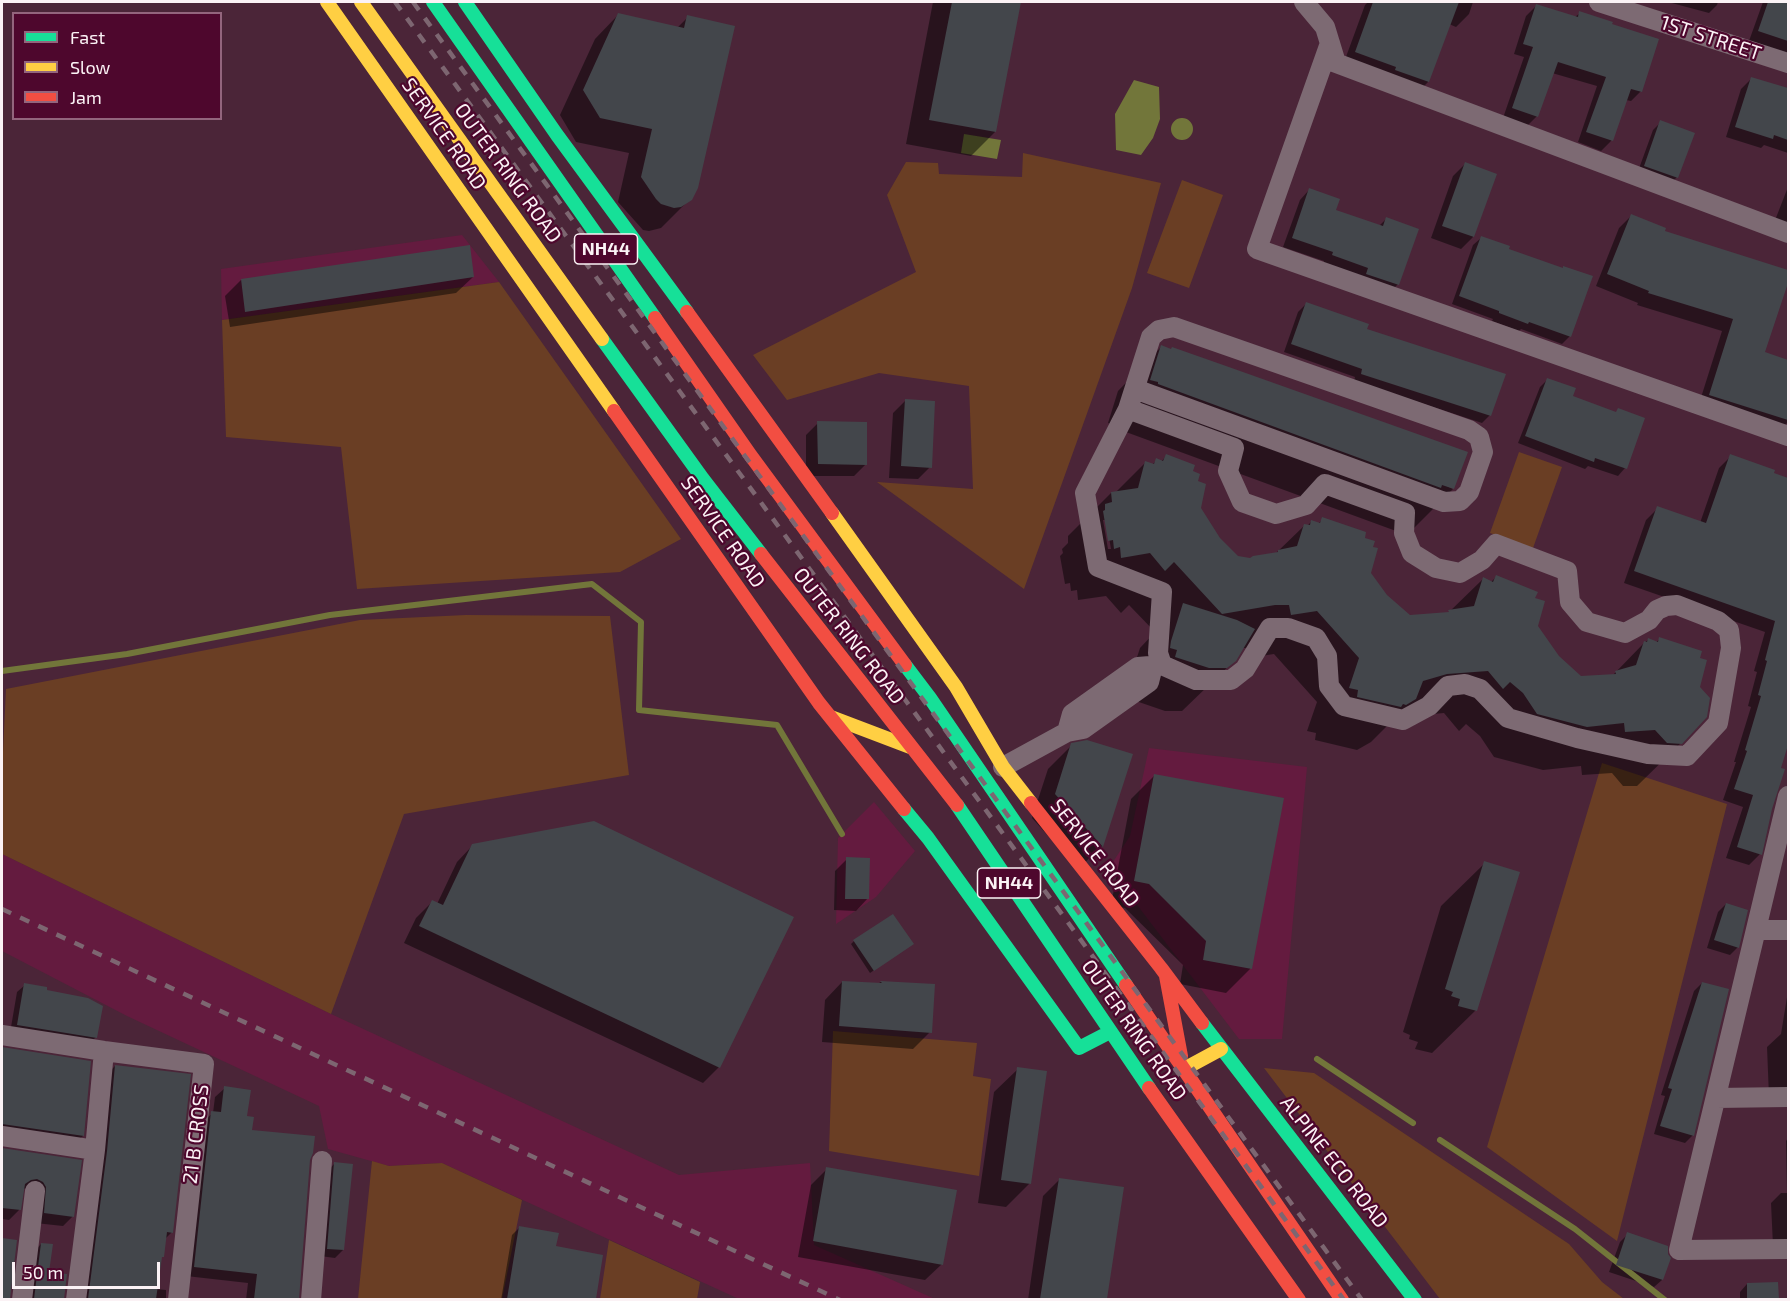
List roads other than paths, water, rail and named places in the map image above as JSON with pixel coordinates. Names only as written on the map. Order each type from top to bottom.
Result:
[{"type":"main road","name":"SERVICE ROAD","points":[[327,2],[806,683],[928,838],[1079,1048],[1110,1032]]},
{"type":"main road","name":"OUTER RING ROAD","points":[[361,2],[703,479],[954,801],[1110,1032],[1299,1299]]},
{"type":"main road","name":"OUTER RING ROAD","points":[[433,2],[751,456],[930,698],[1342,1299]]},
{"type":"main road","name":"SERVICE ROAD","points":[[465,2],[557,135],[714,346],[956,687],[1004,767],[1221,1050]]},
{"type":"main road","points":[[831,717],[910,747]]},
{"type":"main road","points":[[1166,976],[1184,1069],[1221,1050]]},
{"type":"main road","name":"ALPINE ECO ROAD","points":[[1221,1050],[1415,1299]]},
{"type":"street","points":[[1304,2],[1325,27],[1336,63],[1788,233]]},
{"type":"street","name":"1ST STREET","points":[[1599,2],[1788,63]]},
{"type":"street","points":[[1330,42],[1257,249],[1788,436]]},
{"type":"street","points":[[1135,389],[1444,502],[1460,501],[1468,492],[1483,452],[1479,437],[1469,430],[1174,327],[1159,330],[1151,337],[1128,409],[1085,493],[1098,567],[1162,592],[1157,666]]},
{"type":"street","points":[[1004,767],[1066,732],[1072,714],[1138,667],[1157,666],[1196,680],[1230,680],[1245,669],[1270,628],[1288,628],[1316,638],[1327,656],[1329,686],[1344,706],[1403,720],[1429,706],[1448,686],[1465,684],[1480,689],[1508,718],[1577,738],[1648,754],[1687,756],[1718,723],[1731,648],[1729,630],[1718,621],[1677,605],[1657,610],[1649,620],[1625,633],[1587,622],[1570,602],[1566,571],[1496,544],[1482,560],[1460,573],[1436,568],[1412,553],[1404,533],[1405,513],[1325,484],[1306,505],[1276,514],[1242,502],[1228,471],[1234,448],[1128,409]]},
{"type":"street","points":[[1366,499],[1372,476]]},
{"type":"street","points":[[1788,796],[1679,1250],[1788,1249]]},
{"type":"street","points":[[1756,930],[1788,930]]},
{"type":"street","name":"21 B CROSS","points":[[2,1035],[204,1064],[178,1299]]},
{"type":"street","points":[[76,1299],[95,1150],[104,1051]]},
{"type":"street","points":[[1716,1098],[1788,1097]]},
{"type":"street","points":[[2,1136],[95,1150]]},
{"type":"street","points":[[311,1299],[322,1161]]},
{"type":"street","points":[[22,1299],[35,1191]]},
{"type":"waterway","points":[[2,671],[127,654],[330,615],[592,584],[641,622],[639,710],[777,725],[842,834]]},
{"type":"waterway","points":[[1317,1059],[1413,1123]]},
{"type":"waterway","points":[[1440,1140],[1575,1229],[1665,1300]]},
{"type":"railway","points":[[395,2],[1344,1300]]},
{"type":"railway","points":[[413,2],[1362,1300]]},
{"type":"railway","points":[[2,909],[840,1300]]}]
